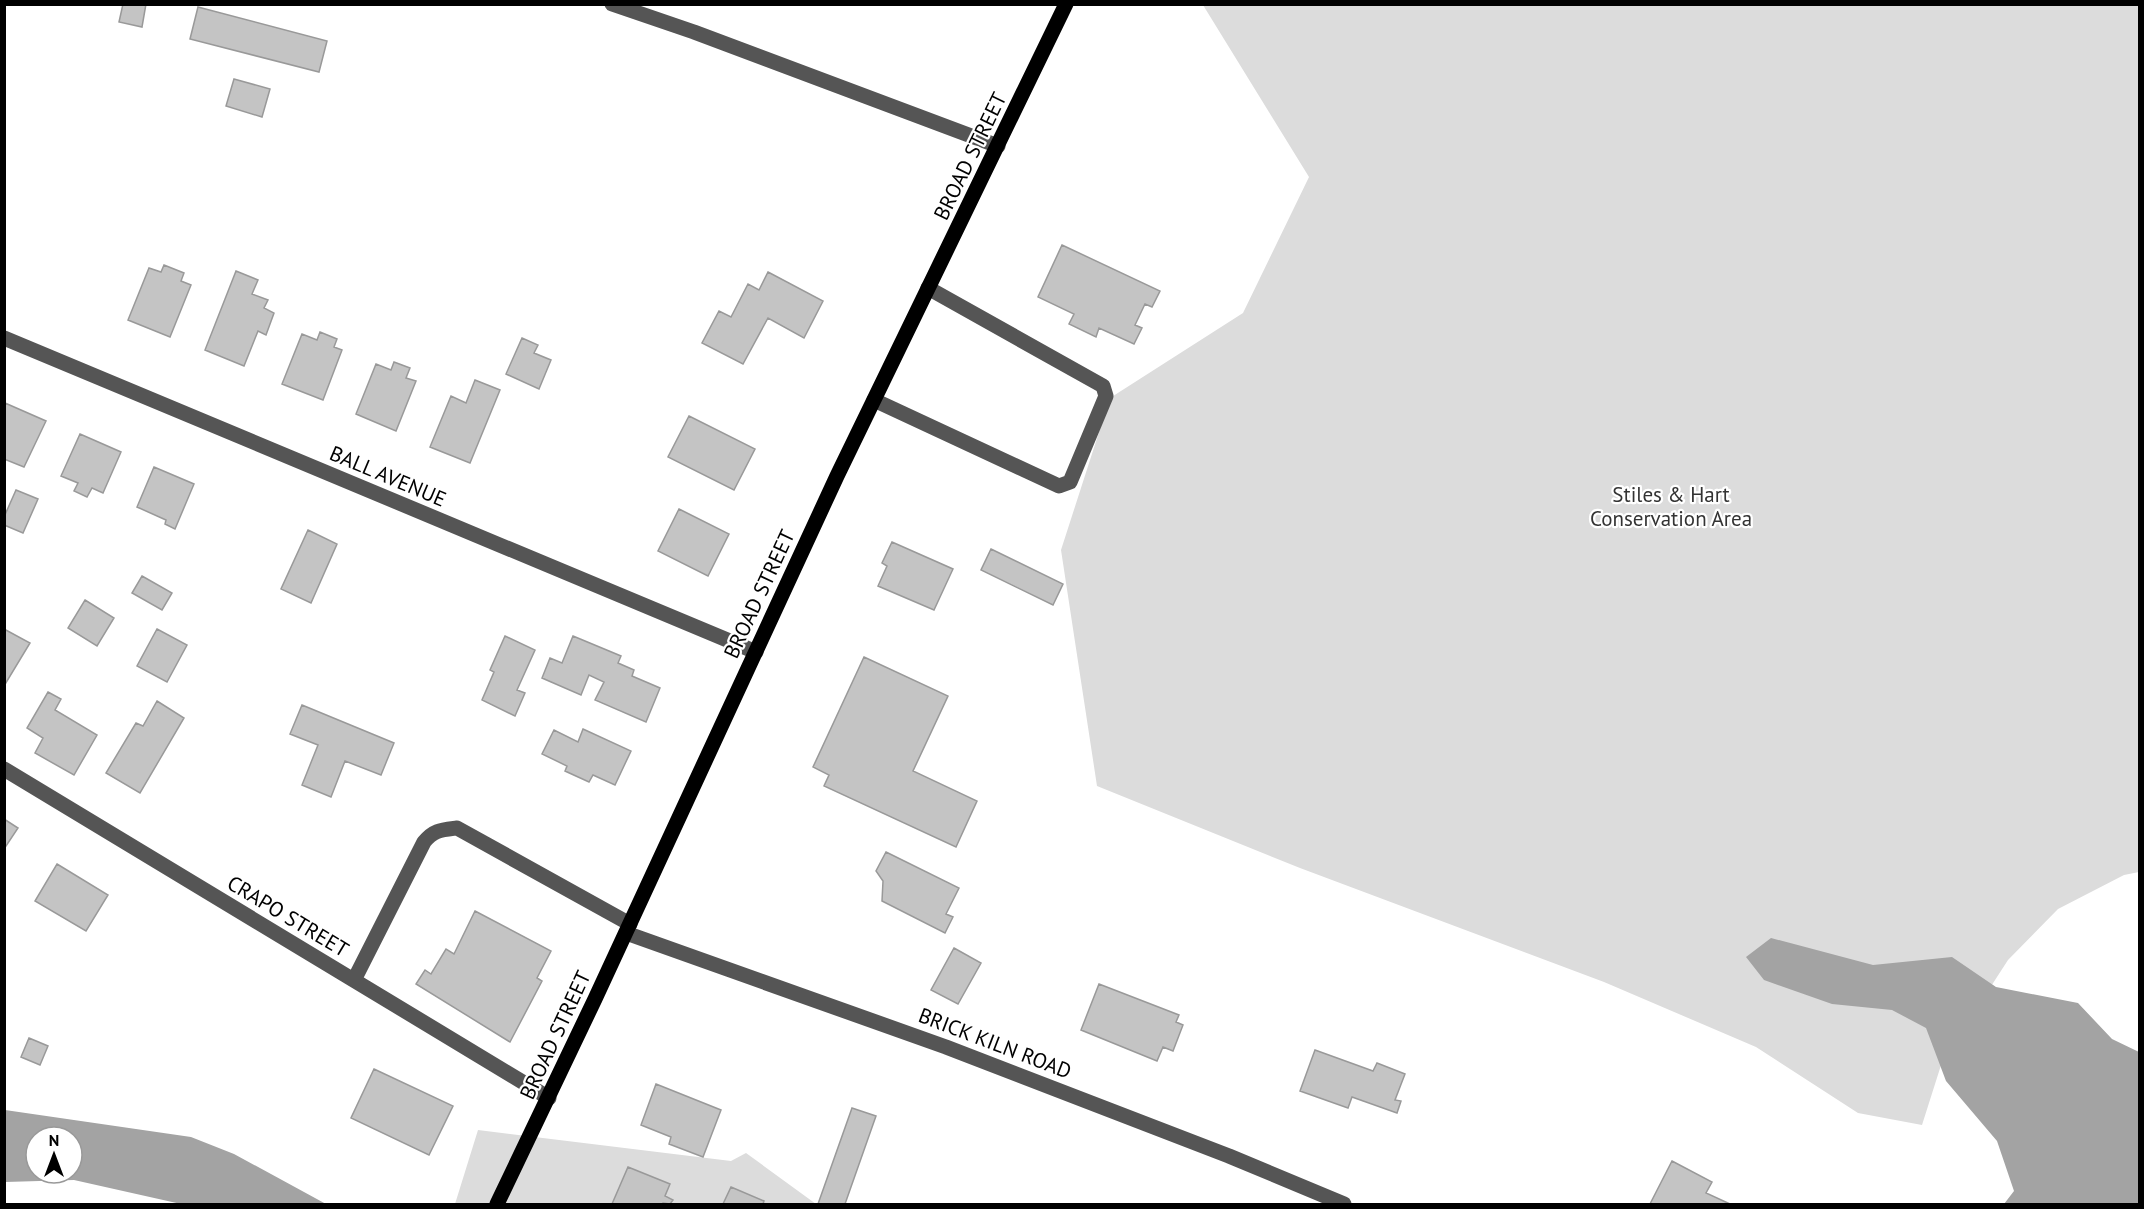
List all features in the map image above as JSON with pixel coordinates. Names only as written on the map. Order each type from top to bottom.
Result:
[{"type":"main road","name":"BROAD STREET","points":[[497,1204],[549,1098],[874,400],[1066,4]]},
{"type":"street","points":[[612,4],[694,32],[998,146]]},
{"type":"street","points":[[874,400],[1059,486],[1070,482],[1106,396],[1103,386],[928,288]]},
{"type":"street","name":"BALL AVENUE","points":[[4,338],[756,652]]},
{"type":"street","name":"CRAPO STREET","points":[[4,769],[549,1098]]},
{"type":"street","name":"BRICK KILN ROAD","points":[[354,980],[424,842],[432,833],[457,828],[628,928],[1229,1156],[1344,1204]]},
{"type":"green space","name":"Stiles & Hart Conservation Area","points":[[1203,5],[2139,5],[2139,872],[2124,875],[2058,909],[2008,960],[1942,1062],[1922,1125],[1858,1113],[1756,1047],[1604,982],[1300,868],[1097,786],[1061,550],[1110,398],[1243,313],[1309,177]]},
{"type":"green space","points":[[478,1130],[731,1161],[746,1153],[816,1204],[455,1204]]},
{"type":"shaded area","points":[[1771,938],[1873,965],[1952,957],[1996,987],[2078,1003],[2112,1039],[2139,1052],[2139,1204],[2004,1204],[2014,1191],[1997,1141],[1946,1081],[1926,1028],[1892,1010],[1832,1004],[1764,980],[1746,957]]},
{"type":"shaded area","points":[[5,1110],[191,1137],[234,1154],[326,1204],[181,1204],[84,1182],[84,1125],[24,1125],[24,1181],[5,1182]]},
{"type":"building","points":[[123,4],[146,4],[142,27],[119,22]]},
{"type":"building","points":[[198,7],[327,41],[319,72],[190,39]]},
{"type":"building","points":[[234,79],[270,89],[262,117],[226,106]]},
{"type":"building","points":[[1062,245],[1160,291],[1152,307],[1145,304],[1135,325],[1142,328],[1134,344],[1099,328],[1096,337],[1069,324],[1074,314],[1038,297]]},
{"type":"building","points":[[164,265],[184,273],[181,281],[191,285],[170,337],[128,320],[149,268],[161,272]]},
{"type":"building","points":[[236,271],[258,280],[252,294],[268,300],[264,308],[274,313],[266,335],[258,331],[244,366],[205,350]]},
{"type":"building","points":[[768,272],[823,301],[804,338],[768,318],[743,364],[702,343],[719,311],[731,317],[748,284],[759,290]]},
{"type":"building","points":[[320,332],[337,339],[334,347],[342,350],[323,400],[282,384],[302,334],[317,340]]},
{"type":"building","points":[[522,338],[538,345],[534,353],[551,360],[539,389],[506,374]]},
{"type":"building","points":[[394,362],[410,368],[406,378],[416,381],[396,431],[356,414],[376,364],[391,370]]},
{"type":"building","points":[[475,380],[500,390],[470,463],[430,447],[451,396],[466,403]]},
{"type":"building","points":[[5,403],[46,421],[24,467],[4,459]]},
{"type":"building","points":[[689,416],[755,449],[734,490],[668,457]]},
{"type":"building","points":[[80,434],[121,452],[103,493],[92,488],[87,497],[74,491],[78,483],[61,476]]},
{"type":"building","points":[[154,467],[194,484],[175,529],[165,524],[166,520],[137,507]]},
{"type":"building","points":[[16,490],[38,499],[23,533],[4,525],[4,517]]},
{"type":"building","points":[[679,509],[729,534],[708,576],[658,551]]},
{"type":"building","points":[[308,530],[337,544],[311,603],[281,589]]},
{"type":"building","points":[[892,542],[953,569],[934,610],[878,586],[887,566],[882,563]]},
{"type":"building","points":[[991,549],[1063,584],[1053,605],[981,570]]},
{"type":"building","points":[[142,576],[172,593],[162,610],[132,593]]},
{"type":"building","points":[[85,600],[114,618],[97,646],[68,628]]},
{"type":"building","points":[[4,629],[30,643],[4,686]]},
{"type":"building","points":[[157,629],[187,645],[167,682],[137,666]]},
{"type":"building","points":[[505,636],[535,650],[517,690],[525,693],[515,716],[482,700],[494,672],[490,670]]},
{"type":"building","points":[[573,636],[621,656],[618,663],[634,670],[632,676],[660,688],[646,722],[595,700],[604,682],[589,675],[581,695],[542,678],[550,658],[562,663]]},
{"type":"building","points":[[864,657],[948,696],[913,771],[977,801],[956,847],[824,786],[829,775],[813,767]]},
{"type":"building","points":[[48,692],[61,699],[55,710],[97,735],[74,775],[35,753],[43,738],[27,728]]},
{"type":"building","points":[[157,701],[184,718],[140,793],[106,773],[136,723],[143,726]]},
{"type":"building","points":[[302,705],[394,743],[381,775],[345,761],[331,797],[302,785],[318,745],[290,734]]},
{"type":"building","points":[[583,729],[631,751],[615,785],[593,775],[589,782],[565,771],[567,766],[542,754],[554,730],[578,742]]},
{"type":"building","points":[[4,819],[18,828],[4,849]]},
{"type":"building","points":[[886,852],[959,888],[946,914],[953,917],[945,933],[882,901],[883,881],[876,871]]},
{"type":"building","points":[[57,864],[108,895],[86,931],[35,901]]},
{"type":"building","points":[[475,911],[551,951],[537,978],[542,981],[510,1042],[416,984],[425,970],[431,974],[446,949],[454,954]]},
{"type":"building","points":[[954,948],[981,963],[958,1004],[931,990]]},
{"type":"building","points":[[1099,984],[1179,1015],[1176,1022],[1183,1025],[1173,1051],[1163,1047],[1157,1061],[1081,1030]]},
{"type":"building","points":[[29,1038],[48,1046],[40,1065],[21,1057]]},
{"type":"building","points":[[1315,1050],[1373,1071],[1377,1063],[1405,1074],[1395,1100],[1401,1101],[1397,1113],[1352,1097],[1348,1108],[1300,1091]]},
{"type":"building","points":[[374,1069],[453,1106],[429,1155],[351,1118]]},
{"type":"building","points":[[656,1084],[721,1110],[703,1157],[669,1144],[671,1137],[641,1125]]},
{"type":"building","points":[[852,1108],[876,1116],[845,1204],[818,1204]]},
{"type":"building","points":[[1672,1161],[1712,1182],[1706,1193],[1730,1204],[1650,1204]]},
{"type":"building","points":[[628,1167],[670,1184],[665,1196],[673,1200],[670,1204],[612,1204]]},
{"type":"building","points":[[731,1187],[764,1201],[763,1204],[723,1204]]}]
